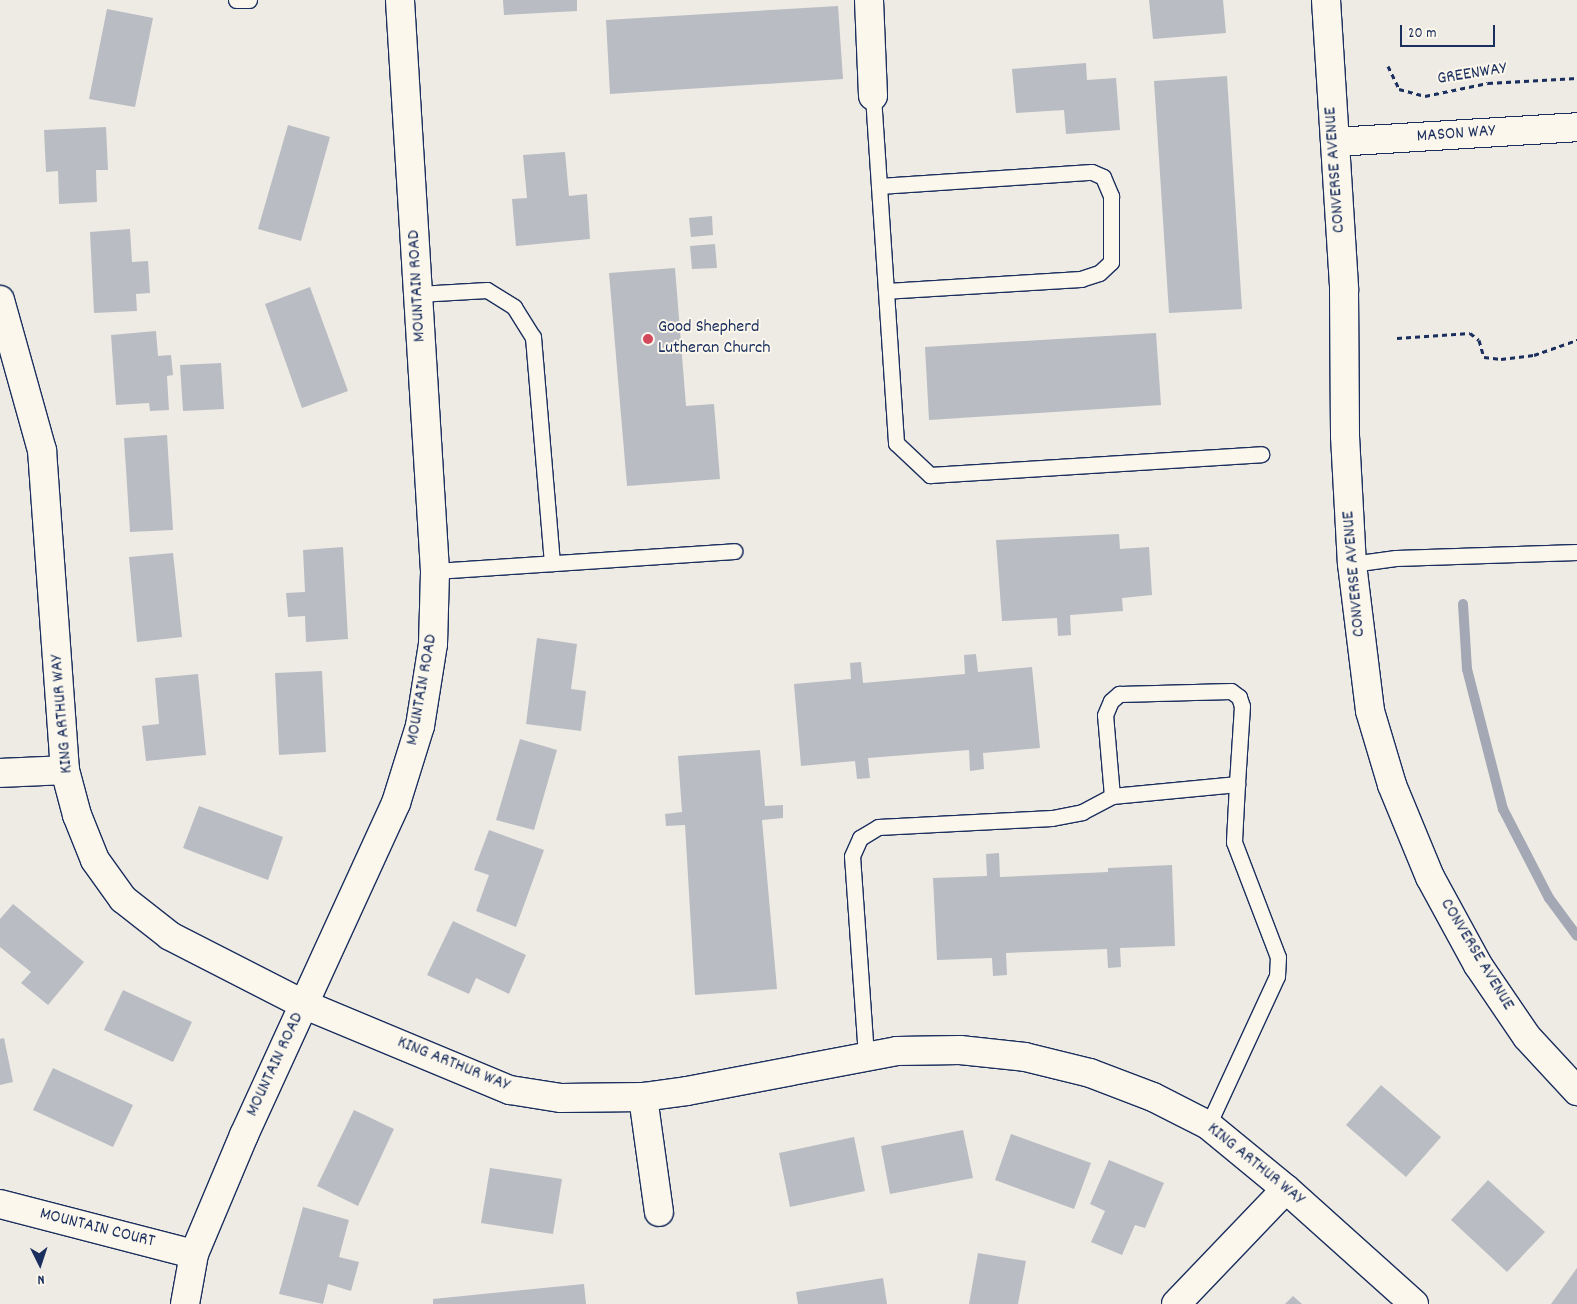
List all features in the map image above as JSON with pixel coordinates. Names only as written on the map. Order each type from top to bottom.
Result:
[{"type":"street","name":"MOUNTAIN ROAD","points":[[184,1304],[194,1254],[303,1004],[396,803],[420,726],[433,644],[435,571],[400,0]]},
{"type":"street","points":[[869,0],[873,96]]},
{"type":"street","name":"CONVERSE AVENUE","points":[[1326,0],[1344,290],[1345,436],[1352,564],[1370,710],[1392,785],[1430,877],[1478,965],[1527,1037],[1577,1091]]},
{"type":"street","name":"MASON WAY","points":[[1335,142],[1577,127]]},
{"type":"street","name":"KING ARTHUR WAY","points":[[0,300],[42,450],[65,770],[77,815],[96,860],[122,899],[170,936],[303,1004],[510,1090],[561,1098],[643,1097],[897,1051],[960,1050],[1025,1057],[1090,1073],[1153,1097],[1208,1125],[1286,1189],[1414,1304]]},
{"type":"street","points":[[0,773],[65,770]]},
{"type":"street","points":[[643,1097],[659,1212]]},
{"type":"street","points":[[1176,1304],[1286,1189]]},
{"type":"street","name":"MOUNTAIN COURT","points":[[0,1204],[194,1254]]},
{"type":"lane","points":[[236,0],[249,0]]},
{"type":"lane","points":[[873,96],[896,443],[930,475],[1261,454]]},
{"type":"lane","points":[[879,186],[1092,172],[1102,177],[1111,196],[1111,262],[1099,273],[1081,279],[886,292]]},
{"type":"lane","points":[[418,294],[487,290],[514,307],[533,337],[552,564]]},
{"type":"lane","points":[[435,571],[734,551]]},
{"type":"lane","points":[[1352,564],[1396,558],[1577,552]]},
{"type":"lane","points":[[1112,796],[1105,715],[1111,701],[1119,694],[1231,691],[1239,696],[1242,706],[1234,842],[1278,957],[1277,976],[1208,1125]]},
{"type":"lane","points":[[866,1056],[852,856],[860,838],[878,827],[1052,818],[1082,812],[1112,796],[1237,784]]},
{"type":"path","name":"GREENWAY","points":[[1388,66],[1399,89],[1425,96],[1488,83],[1577,78]]},
{"type":"path","points":[[1397,338],[1470,334],[1479,340],[1484,357],[1501,359],[1534,356],[1577,340]]},
{"type":"building","points":[[503,0],[577,0],[577,11],[504,15]]},
{"type":"building","points":[[1149,0],[1223,0],[1226,33],[1153,39]]},
{"type":"building","points":[[838,6],[843,79],[610,94],[606,20]]},
{"type":"building","points":[[107,9],[153,18],[135,107],[89,99]]},
{"type":"building","points":[[1086,63],[1087,80],[1116,78],[1120,130],[1066,134],[1064,110],[1016,113],[1012,69]]},
{"type":"building","points":[[1227,76],[1242,309],[1169,313],[1154,81]]},
{"type":"building","points":[[288,125],[330,137],[301,241],[258,229]]},
{"type":"building","points":[[106,127],[108,170],[96,170],[97,202],[59,204],[58,171],[46,172],[44,130]]},
{"type":"building","points":[[565,152],[569,196],[587,194],[590,239],[516,246],[512,199],[527,198],[523,155]]},
{"type":"building","points":[[712,216],[713,235],[691,237],[689,218]]},
{"type":"building","points":[[130,229],[132,262],[148,261],[150,293],[136,294],[137,311],[94,313],[90,232]]},
{"type":"building","points":[[715,244],[717,268],[692,269],[690,246]]},
{"type":"building","name":"Good Shepherd Lutheran Church","points":[[675,268],[686,406],[714,404],[720,479],[627,486],[609,273]]},
{"type":"building","points":[[310,287],[348,391],[302,408],[265,304]]},
{"type":"building","points":[[156,331],[158,356],[171,355],[173,375],[167,376],[169,410],[150,411],[149,403],[116,405],[111,335]]},
{"type":"building","points":[[1156,333],[1161,405],[929,420],[925,347]]},
{"type":"building","points":[[221,363],[224,409],[183,411],[180,365]]},
{"type":"building","points":[[167,435],[173,530],[130,532],[124,438]]},
{"type":"building","points":[[1119,534],[1120,549],[1149,547],[1152,595],[1122,598],[1123,611],[1070,615],[1071,635],[1058,636],[1057,618],[1002,621],[996,540]]},
{"type":"building","points":[[343,547],[348,639],[306,642],[305,616],[288,617],[286,593],[305,592],[303,550]]},
{"type":"building","points":[[173,553],[182,637],[137,642],[129,557]]},
{"type":"building","points":[[537,638],[577,644],[571,689],[586,691],[581,731],[526,724]]},
{"type":"building","points":[[976,654],[978,672],[1032,667],[1040,748],[983,753],[984,769],[970,771],[969,750],[868,758],[870,778],[857,779],[855,761],[801,766],[794,684],[851,679],[850,663],[861,662],[863,683],[965,674],[964,655]]},
{"type":"building","points":[[322,671],[326,752],[279,755],[275,673]]},
{"type":"building","points":[[198,674],[206,755],[146,761],[142,726],[159,724],[155,678]]},
{"type":"building","points":[[520,739],[557,750],[534,830],[496,820]]},
{"type":"building","points":[[760,750],[765,806],[783,805],[783,818],[762,820],[777,989],[695,995],[685,825],[666,826],[665,814],[682,812],[678,756]]},
{"type":"building","points":[[199,806],[283,837],[268,880],[183,848]]},
{"type":"building","points":[[489,830],[544,850],[516,927],[476,911],[489,875],[474,870]]},
{"type":"building","points":[[999,853],[1000,877],[1108,872],[1108,868],[1172,865],[1175,946],[1120,948],[1121,967],[1108,968],[1107,949],[1006,953],[1007,975],[993,976],[992,958],[937,960],[933,878],[987,876],[986,854]]},
{"type":"building","points":[[13,904],[84,962],[48,1005],[21,983],[31,972],[0,947],[0,919]]},
{"type":"building","points":[[453,921],[526,955],[509,994],[476,978],[469,994],[427,975]]},
{"type":"building","points":[[123,990],[192,1022],[173,1062],[104,1030]]},
{"type":"building","points":[[4,1038],[13,1082],[0,1085],[0,1039]]},
{"type":"building","points":[[53,1068],[133,1105],[113,1147],[33,1110]]},
{"type":"building","points":[[1381,1085],[1441,1137],[1406,1177],[1346,1125]]},
{"type":"building","points":[[354,1110],[394,1129],[358,1206],[317,1186]]},
{"type":"building","points":[[963,1130],[973,1178],[890,1194],[881,1146]]},
{"type":"building","points":[[1011,1134],[1091,1163],[1074,1209],[995,1180]]},
{"type":"building","points":[[854,1137],[865,1191],[790,1207],[779,1153]]},
{"type":"building","points":[[1109,1160],[1164,1183],[1145,1228],[1135,1225],[1122,1255],[1091,1242],[1105,1211],[1090,1204]]},
{"type":"building","points":[[490,1168],[562,1179],[553,1234],[481,1223]]},
{"type":"building","points":[[1488,1180],[1545,1232],[1507,1272],[1451,1220]]},
{"type":"building","points":[[303,1207],[349,1220],[339,1257],[359,1262],[351,1291],[328,1284],[323,1304],[279,1294]]},
{"type":"building","points":[[978,1253],[1026,1261],[1018,1304],[969,1304]]},
{"type":"building","points":[[1577,1268],[1577,1304],[1551,1304]]},
{"type":"building","points":[[883,1278],[887,1304],[798,1304],[796,1292]]},
{"type":"building","points":[[584,1284],[586,1304],[433,1304],[433,1299]]},
{"type":"building","points":[[1293,1296],[1302,1304],[1285,1304]]},
{"type":"waterway","points":[[1463,604],[1467,669],[1503,809],[1549,898],[1577,936]]},
{"type":"place","name":"Good Shepherd Lutheran Church","points":[[648,339]]}]
